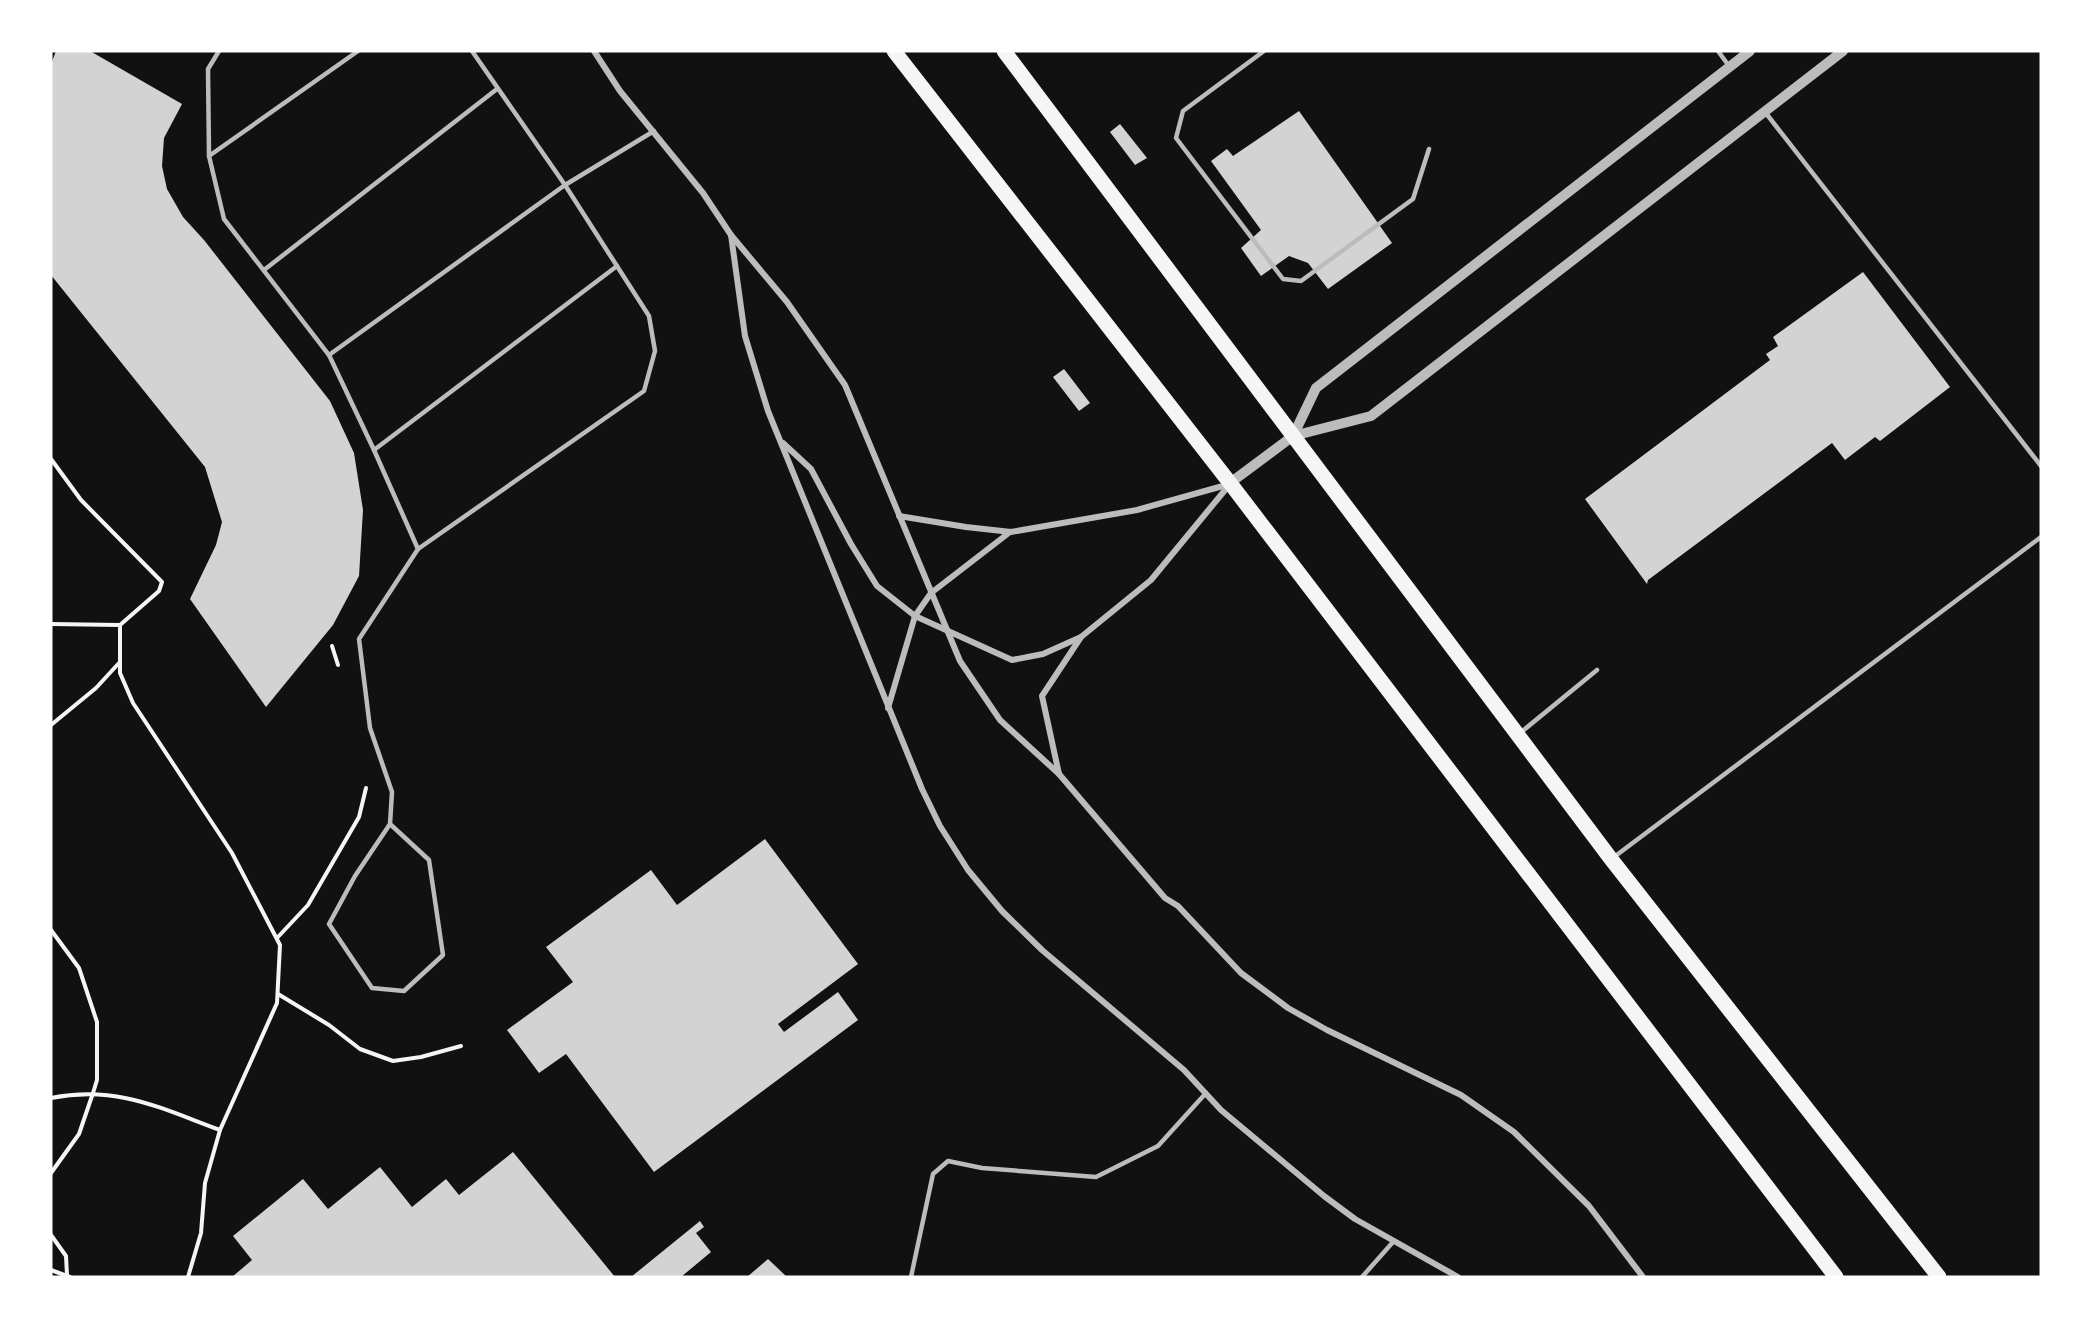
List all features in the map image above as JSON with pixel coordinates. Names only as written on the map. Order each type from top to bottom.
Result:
[{"type":"main road","points":[[894,51],[1230,483],[1836,1277]]},
{"type":"main road","points":[[1004,51],[1611,859],[1939,1277]]},
{"type":"street","points":[[594,51],[620,91],[703,193],[731,235],[787,302],[845,385],[960,661],[1000,720],[1059,774],[1165,898],[1178,906],[1241,973],[1298,1013],[1327,1030],[1461,1095],[1514,1132],[1589,1206],[1643,1277]]},
{"type":"street","points":[[1293,436],[1316,388],[1750,51]]},
{"type":"street","points":[[780,441],[811,469],[851,544],[877,586],[915,616],[1012,660],[1043,654],[1081,637],[1151,580],[1230,483],[1293,436],[1371,416],[1843,51]]},
{"type":"street","points":[[731,235],[745,336],[768,411],[921,789],[940,826],[968,870],[1002,911],[1042,950],[1184,1070],[1221,1110],[1324,1196],[1355,1219],[1393,1242],[1458,1277]]},
{"type":"street","points":[[899,516],[966,528],[1011,532],[1137,510],[1230,483]]},
{"type":"street","points":[[888,708],[915,616],[931,593],[1011,532]]},
{"type":"street","points":[[1059,774],[1042,696],[1081,637]]},
{"type":"lane","points":[[219,51],[208,69],[209,156],[224,219],[329,355],[418,549]]},
{"type":"lane","points":[[209,156],[358,51]]},
{"type":"lane","points":[[390,824],[429,860],[443,955],[404,991],[372,988],[329,924],[355,876],[390,824],[392,792],[370,728],[359,639],[418,549],[644,392],[655,351],[649,316],[565,185],[472,51]]},
{"type":"lane","points":[[1264,51],[1183,111],[1176,138],[1283,279],[1300,281],[1413,200],[1429,149]]},
{"type":"lane","points":[[1718,51],[1729,66]]},
{"type":"lane","points":[[264,270],[497,89]]},
{"type":"lane","points":[[1765,112],[2041,466]]},
{"type":"lane","points":[[329,355],[565,185],[654,131]]},
{"type":"lane","points":[[374,450],[617,266]]},
{"type":"lane","points":[[1611,859],[2041,537]]},
{"type":"lane","points":[[1518,735],[1597,670]]},
{"type":"lane","points":[[911,1277],[933,1174],[948,1161],[982,1168],[1096,1177],[1158,1146],[1206,1093]]},
{"type":"lane","points":[[1362,1277],[1393,1242]]},
{"type":"path","points":[[51,459],[81,500],[162,582],[159,591],[120,625],[51,624]]},
{"type":"path","points":[[120,625],[120,673],[133,703],[226,844],[280,945],[277,1004],[220,1130],[205,1183],[201,1233],[188,1277]]},
{"type":"path","points":[[332,646],[338,666]]},
{"type":"path","points":[[51,725],[96,688],[120,663]]},
{"type":"path","points":[[277,938],[308,905],[359,817],[367,786],[366,779]]},
{"type":"path","points":[[51,930],[79,968],[97,1022],[97,1080],[79,1134],[51,1173]]},
{"type":"path","points":[[278,994],[329,1025],[360,1049],[393,1061],[421,1057],[461,1046]]},
{"type":"path","points":[[51,1098],[93,1093],[139,1099],[220,1130]]},
{"type":"path","points":[[51,1235],[66,1256],[68,1276],[51,1270]]},
{"type":"building","points":[[56,51],[90,51],[182,104],[164,138],[162,166],[167,189],[183,217],[204,240],[330,401],[354,453],[363,510],[359,576],[333,625],[266,707],[190,599],[216,545],[222,522],[205,467],[51,275],[51,64]]},
{"type":"building","points":[[1299,111],[1392,243],[1328,289],[1308,263],[1289,256],[1261,276],[1241,248],[1261,230],[1211,161],[1227,149],[1233,156]]},
{"type":"building","points":[[1120,124],[1147,158],[1135,165],[1110,132]]},
{"type":"building","points":[[1863,272],[1950,387],[1880,441],[1875,437],[1845,460],[1832,443],[1648,580],[1647,584],[1585,499],[1770,360],[1766,354],[1778,346],[1773,337]]},
{"type":"building","points":[[1064,369],[1090,403],[1079,411],[1053,377]]},
{"type":"building","points":[[765,839],[858,964],[778,1024],[784,1032],[838,992],[858,1020],[654,1172],[566,1054],[539,1073],[507,1030],[573,982],[546,947],[651,870],[677,905]]},
{"type":"building","points":[[513,1152],[615,1277],[232,1277],[252,1260],[233,1236],[303,1179],[328,1209],[380,1167],[412,1207],[446,1179],[459,1195]]},
{"type":"building","points":[[700,1221],[704,1227],[696,1233],[711,1252],[681,1277],[631,1277]]},
{"type":"building","points":[[768,1259],[787,1277],[747,1277]]}]
